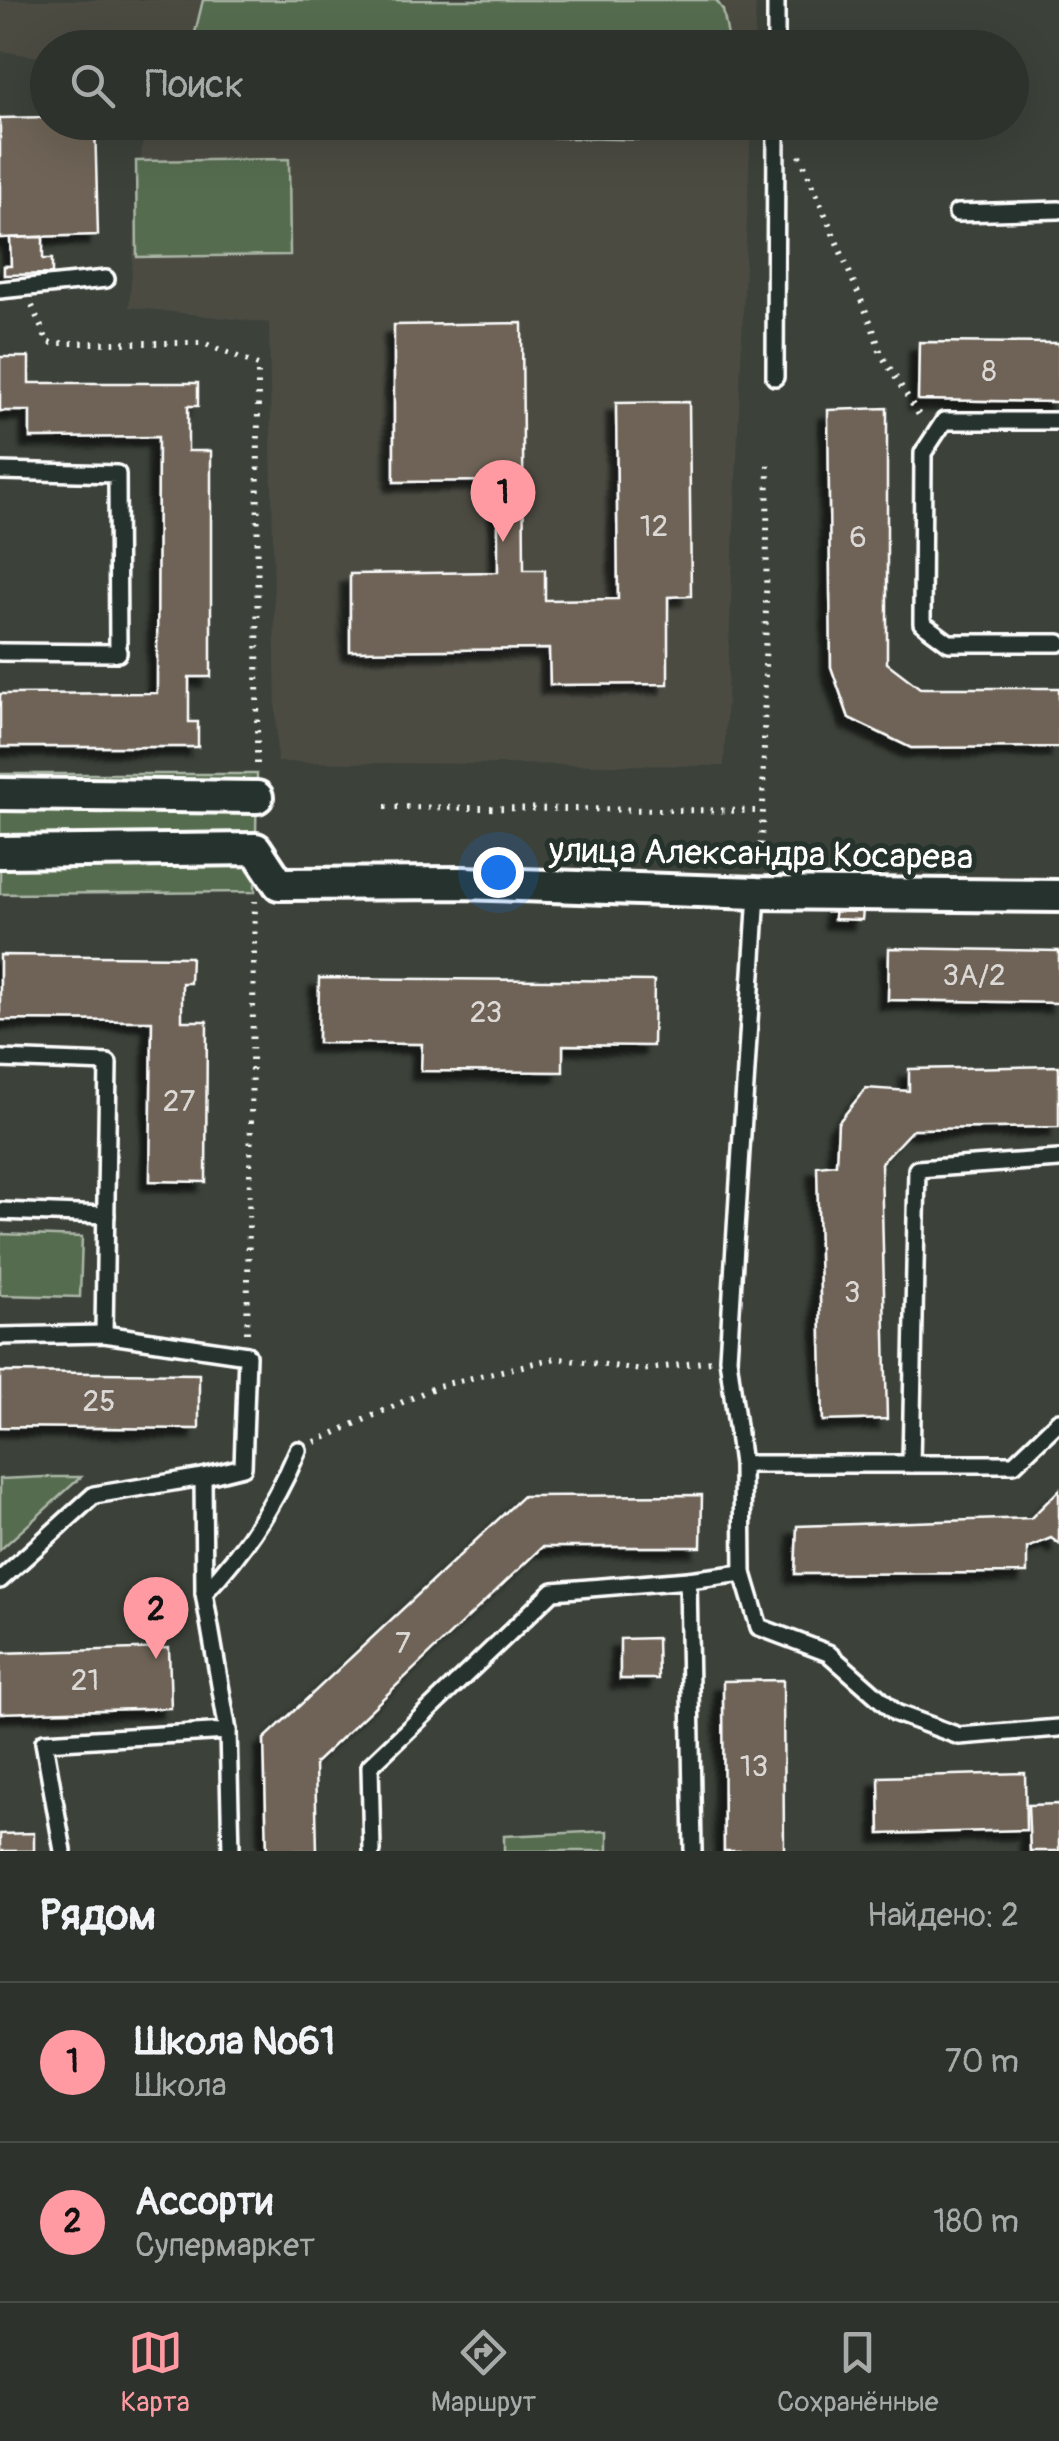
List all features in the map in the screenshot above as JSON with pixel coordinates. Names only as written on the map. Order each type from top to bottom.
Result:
[{"type":"street","points":[[0,794],[256,797]]},
{"type":"street","points":[[0,852],[256,849]]},
{"type":"street","name":"улица Александра Косарева","points":[[256,849],[280,884],[463,883],[1059,896]]},
{"type":"lane","points":[[776,0],[776,30]]},
{"type":"lane","points":[[775,377],[776,140]]},
{"type":"lane","points":[[958,213],[1059,210]]},
{"type":"lane","points":[[0,290],[106,278]]},
{"type":"lane","points":[[1059,421],[944,421],[922,453],[922,623],[949,643],[1059,643]]},
{"type":"lane","points":[[0,472],[118,474],[118,653],[0,652]]},
{"type":"lane","points":[[757,892],[728,1358],[742,1464],[743,1573],[759,1627],[828,1654],[896,1713],[959,1736],[1059,1728]]},
{"type":"lane","points":[[0,1059],[108,1064],[104,1334]]},
{"type":"lane","points":[[911,1464],[917,1169],[1059,1159]]},
{"type":"lane","points":[[0,1212],[106,1214]]},
{"type":"lane","points":[[0,1336],[104,1334],[246,1355],[243,1467],[94,1495],[0,1580]]},
{"type":"lane","points":[[742,1464],[1014,1464],[1059,1422]]},
{"type":"lane","points":[[204,1592],[229,1566],[280,1492],[298,1450]]},
{"type":"lane","points":[[202,1477],[204,1592],[228,1732],[231,1851]]},
{"type":"lane","points":[[372,1851],[370,1766],[552,1591],[743,1573]]},
{"type":"lane","points":[[688,1580],[693,1851]]},
{"type":"lane","points":[[63,1851],[44,1742],[228,1732]]},
{"type":"path","points":[[793,140],[872,326],[880,354],[933,437]]},
{"type":"path","points":[[25,288],[48,343],[203,344],[258,365],[256,797]]},
{"type":"path","points":[[757,892],[764,810],[768,463]]},
{"type":"path","points":[[384,807],[764,810]]},
{"type":"path","points":[[246,1355],[256,849]]},
{"type":"path","points":[[298,1450],[438,1386],[556,1358],[641,1370],[728,1358]]},
{"type":"shaded area","points":[[0,0],[756,0],[755,30],[30,30],[30,55],[0,51]]},
{"type":"shaded area","points":[[143,140],[750,140],[724,766],[277,762],[269,323],[129,307]]},
{"type":"green space","points":[[203,0],[716,0],[723,10],[727,30],[196,30]]},
{"type":"green space","points":[[289,159],[290,255],[137,257],[136,161]]},
{"type":"green space","points":[[0,774],[257,774],[255,892],[0,894]]},
{"type":"green space","points":[[0,1234],[82,1237],[80,1297],[0,1295]]},
{"type":"green space","points":[[81,1477],[0,1550],[0,1479]]},
{"type":"green space","points":[[608,1831],[608,1851],[504,1851],[504,1836]]},
{"type":"building","points":[[30,117],[30,140],[95,140],[98,235],[0,238],[0,118]]},
{"type":"building","points":[[43,237],[43,259],[52,259],[52,274],[4,275],[4,266],[11,266],[10,238]]},
{"type":"building","points":[[522,323],[524,570],[545,570],[545,600],[618,599],[616,403],[689,402],[691,596],[668,597],[668,684],[550,685],[549,649],[350,651],[350,574],[498,572],[498,481],[394,482],[394,325]]},
{"type":"building","points":[[919,342],[1059,343],[1059,402],[918,400]]},
{"type":"building","points":[[0,357],[29,357],[29,383],[198,383],[198,406],[188,406],[188,451],[211,451],[211,677],[189,677],[189,722],[198,722],[198,747],[0,747],[0,694],[157,693],[158,437],[30,438],[30,411],[0,411]]},
{"type":"building","points":[[887,408],[887,663],[920,688],[1059,688],[1059,747],[911,748],[849,718],[831,667],[828,410]]},
{"type":"building","points":[[835,900],[864,901],[862,920],[834,919]]},
{"type":"building","points":[[889,948],[1059,951],[1059,1003],[888,1000]]},
{"type":"building","points":[[0,955],[191,957],[190,983],[182,983],[182,1021],[207,1021],[206,1182],[150,1181],[152,1021],[0,1020]]},
{"type":"building","points":[[319,978],[654,981],[653,1046],[563,1045],[563,1072],[421,1071],[422,1044],[318,1043]]},
{"type":"building","points":[[1059,1066],[1059,1127],[913,1129],[881,1163],[887,1419],[823,1421],[817,1166],[836,1164],[838,1123],[866,1088],[909,1091],[909,1069]]},
{"type":"building","points":[[0,1372],[199,1374],[199,1429],[0,1427]]},
{"type":"building","points":[[1059,1490],[1059,1544],[1051,1538],[1027,1548],[1027,1573],[795,1574],[797,1526],[1031,1518]]},
{"type":"building","points":[[702,1495],[701,1547],[542,1547],[315,1763],[317,1851],[267,1851],[264,1739],[523,1496]]},
{"type":"building","points":[[657,1638],[658,1679],[620,1679],[620,1639]]},
{"type":"building","points":[[169,1648],[171,1708],[0,1713],[0,1653]]},
{"type":"building","points":[[783,1680],[784,1851],[724,1851],[723,1681]]},
{"type":"building","points":[[1025,1773],[1026,1830],[880,1834],[879,1777]]},
{"type":"building","points":[[1059,1804],[1059,1851],[1030,1851],[1028,1805]]},
{"type":"building","points":[[34,1833],[34,1851],[0,1851],[0,1834]]},
{"type":"place","name":"Школа №61","points":[[503,542]]},
{"type":"place","name":"Ассорти","points":[[156,1659]]}]
